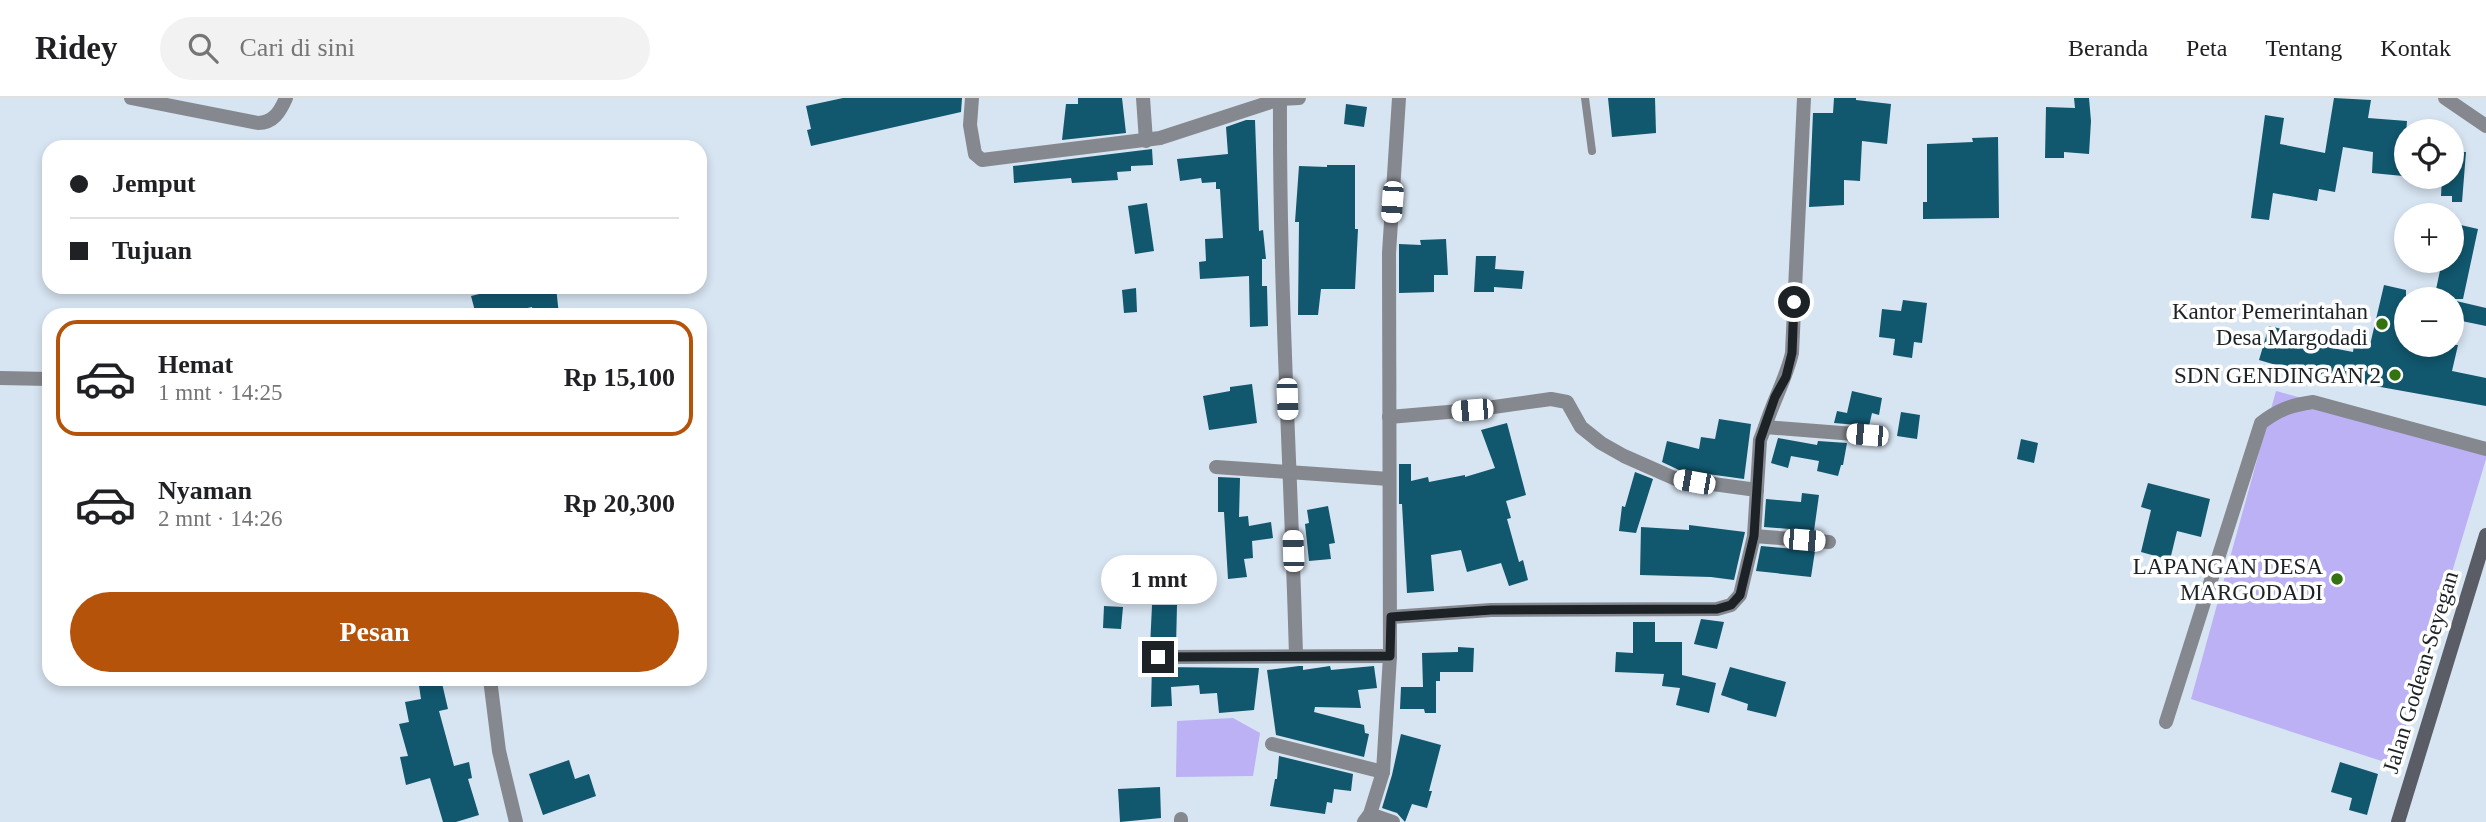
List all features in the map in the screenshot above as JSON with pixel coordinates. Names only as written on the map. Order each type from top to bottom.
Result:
[{"type":"main road","name":"Jalan Godean-Seyegan","points":[[2398,822],[2486,535]]},
{"type":"street","points":[[131,98],[267,123],[273,119],[286,98]]},
{"type":"street","points":[[972,98],[970,125],[978,159],[1153,140],[1280,99],[1299,98]]},
{"type":"street","points":[[1143,98],[1153,140]]},
{"type":"street","points":[[1393,822],[1367,818],[1383,772],[1390,656],[1389,253],[1399,98]]},
{"type":"street","points":[[1391,617],[1491,610],[1717,609],[1731,605],[1740,595],[1754,536],[1760,440],[1775,397],[1786,377],[1792,353],[1804,98]]},
{"type":"street","points":[[2445,98],[2486,126]]},
{"type":"street","points":[[1280,99],[1283,336],[1291,472],[1296,656]]},
{"type":"street","points":[[0,378],[42,379]]},
{"type":"street","points":[[1389,417],[1472,410],[1551,399],[1567,402],[1581,427],[1624,456],[1676,479],[1757,490]]},
{"type":"street","points":[[2166,722],[2261,424],[2277,410],[2313,402],[2486,449]]},
{"type":"street","points":[[1765,426],[1867,435]]},
{"type":"street","points":[[1216,467],[1389,479]]},
{"type":"street","points":[[1754,536],[1829,542]]},
{"type":"street","points":[[1158,657],[1390,656]]},
{"type":"street","points":[[491,686],[499,751],[516,822]]},
{"type":"street","points":[[1272,744],[1383,772]]},
{"type":"lane","points":[[1586,98],[1592,151]]},
{"type":"shaded area","name":"LAPANGAN DESA MARGODADI","points":[[2276,391],[2486,448],[2486,459],[2394,765],[2191,699]]},
{"type":"shaded area","points":[[1233,718],[1260,733],[1253,776],[1176,777],[1177,721]]},
{"type":"building","points":[[843,98],[962,98],[961,112],[811,146],[807,130],[811,129],[806,106]]},
{"type":"building","points":[[1078,98],[1122,98],[1126,133],[1062,140],[1066,104],[1078,104]]},
{"type":"building","points":[[1608,98],[1655,98],[1656,133],[1612,137]]},
{"type":"building","points":[[1834,98],[1856,98],[1891,104],[1887,144],[1862,141],[1860,181],[1844,180],[1844,205],[1809,207],[1813,113],[1833,113]]},
{"type":"building","points":[[2074,98],[2089,98],[2089,154],[2064,152],[2064,158],[2045,158],[2046,107],[2075,108]]},
{"type":"building","points":[[2334,98],[2371,100],[2368,118],[2394,120],[2394,175],[2372,173],[2373,152],[2343,147],[2335,192],[2319,189],[2317,201],[2273,193],[2269,220],[2251,218],[2265,115],[2284,118],[2280,144],[2325,153]]},
{"type":"building","points":[[1346,104],[1367,107],[1364,127],[1344,124]]},
{"type":"building","points":[[1246,120],[1255,120],[1259,231],[1263,230],[1266,259],[1262,259],[1262,286],[1267,286],[1268,326],[1250,327],[1249,276],[1200,279],[1199,262],[1206,261],[1205,239],[1223,238],[1220,189],[1216,189],[1216,182],[1202,183],[1201,178],[1180,181],[1177,159],[1228,154],[1226,127]]},
{"type":"building","points":[[1998,137],[1999,218],[1923,219],[1923,202],[1927,202],[1927,144],[1973,142],[1972,138]]},
{"type":"building","points":[[1152,149],[1153,165],[1131,166],[1131,171],[1117,172],[1118,180],[1072,183],[1071,178],[1014,183],[1013,166]]},
{"type":"building","points":[[1355,165],[1355,229],[1358,229],[1355,289],[1321,289],[1318,315],[1298,315],[1299,222],[1295,222],[1299,166]]},
{"type":"building","points":[[2441,189],[2463,189],[2462,202],[2452,202],[2452,196],[2441,196]]},
{"type":"building","points":[[1147,203],[1154,251],[1135,254],[1128,206]]},
{"type":"building","points":[[2464,226],[2478,229],[2464,294],[2464,287],[2437,287],[2439,273],[2464,273]]},
{"type":"building","points":[[1446,239],[1448,275],[1434,275],[1434,292],[1399,293],[1399,244],[1421,245],[1420,240]]},
{"type":"building","points":[[1476,256],[1496,256],[1495,269],[1524,271],[1522,289],[1494,287],[1494,292],[1474,292]]},
{"type":"building","points":[[2384,285],[2394,287],[2394,357],[2455,357],[2452,371],[2486,378],[2486,406],[2303,373],[2259,360],[2269,326],[2298,333],[2296,341],[2353,352],[2354,345],[2370,345]]},
{"type":"building","points":[[1136,288],[1137,312],[1124,313],[1122,290]]},
{"type":"building","points":[[557,294],[558,308],[474,308],[471,296]]},
{"type":"building","points":[[1903,300],[1927,303],[1922,343],[1914,342],[1912,358],[1893,355],[1895,339],[1879,337],[1882,309],[1901,311]]},
{"type":"building","points":[[2464,303],[2486,308],[2486,326],[2464,321]]},
{"type":"building","points":[[1252,384],[1257,423],[1209,430],[1203,396],[1230,391],[1230,387]]},
{"type":"building","points":[[1852,391],[1882,398],[1879,415],[1872,413],[1869,426],[1834,423],[1837,411],[1847,413]]},
{"type":"building","points":[[1901,412],[1920,415],[1917,439],[1897,436]]},
{"type":"building","points":[[1719,419],[1751,424],[1744,479],[1679,470],[1662,462],[1667,441],[1699,449],[1701,437],[1715,439]]},
{"type":"building","points":[[1507,423],[1526,495],[1506,501],[1511,518],[1507,519],[1519,562],[1523,560],[1528,580],[1509,586],[1501,563],[1467,572],[1461,550],[1431,555],[1434,591],[1407,593],[1402,504],[1399,504],[1399,464],[1411,464],[1411,481],[1428,477],[1429,482],[1465,477],[1495,468],[1481,430]]},
{"type":"building","points":[[1778,438],[1817,445],[1818,441],[1847,443],[1838,476],[1817,471],[1819,461],[1791,456],[1788,468],[1771,463]]},
{"type":"building","points":[[2021,439],[2038,443],[2034,463],[2017,459]]},
{"type":"building","points":[[1635,472],[1653,479],[1636,533],[1619,531],[1622,506],[1625,507]]},
{"type":"building","points":[[1218,477],[1240,478],[1239,517],[1248,516],[1249,526],[1271,522],[1273,538],[1252,541],[1253,558],[1244,559],[1247,577],[1228,579],[1224,512],[1218,512]]},
{"type":"building","points":[[2148,483],[2210,499],[2201,537],[2177,531],[2170,560],[2141,552],[2151,510],[2141,507]]},
{"type":"building","points":[[1802,493],[1819,495],[1814,531],[1764,527],[1766,499],[1801,502]]},
{"type":"building","points":[[1328,506],[1335,543],[1329,544],[1331,559],[1309,561],[1305,524],[1309,523],[1307,510]]},
{"type":"building","points":[[1689,525],[1745,532],[1734,580],[1640,575],[1641,527],[1689,530]]},
{"type":"building","points":[[1761,546],[1815,551],[1811,577],[1756,571]]},
{"type":"building","points":[[1152,605],[1177,605],[1176,647],[1150,648]]},
{"type":"building","points":[[1104,606],[1123,607],[1121,629],[1103,628]]},
{"type":"building","points":[[1701,619],[1724,622],[1717,649],[1694,644]]},
{"type":"building","points":[[1633,622],[1655,622],[1655,642],[1682,642],[1682,675],[1716,683],[1709,713],[1676,705],[1680,688],[1662,686],[1664,674],[1615,672],[1616,652],[1633,653]]},
{"type":"building","points":[[1458,647],[1474,648],[1473,672],[1440,672],[1440,681],[1436,681],[1436,713],[1425,713],[1424,709],[1400,709],[1401,687],[1423,687],[1422,653],[1458,652]]},
{"type":"building","points":[[1152,664],[1158,667],[1259,668],[1254,710],[1219,713],[1217,693],[1200,694],[1199,685],[1171,687],[1172,706],[1151,707]]},
{"type":"building","points":[[1303,666],[1303,670],[1330,666],[1331,670],[1374,666],[1377,688],[1358,690],[1361,708],[1315,707],[1314,712],[1364,725],[1365,733],[1369,734],[1364,757],[1276,735],[1267,670]]},
{"type":"building","points":[[1730,667],[1786,682],[1776,717],[1747,710],[1748,704],[1721,695]]},
{"type":"building","points":[[419,686],[443,686],[448,709],[439,711],[454,766],[469,762],[472,778],[468,779],[479,815],[456,822],[443,822],[430,778],[406,785],[400,757],[408,756],[399,724],[409,722],[405,702],[421,699]]},
{"type":"building","points":[[1401,734],[1441,745],[1427,808],[1412,804],[1405,822],[1397,813],[1382,808]]},
{"type":"building","points":[[1279,756],[1353,774],[1351,791],[1334,789],[1332,803],[1327,802],[1325,814],[1270,806],[1277,779]]},
{"type":"building","points":[[569,760],[575,779],[589,774],[596,796],[543,815],[529,774]]},
{"type":"building","points":[[2340,762],[2378,774],[2367,815],[2349,810],[2352,798],[2331,792]]},
{"type":"building","points":[[1160,787],[1161,818],[1120,822],[1118,789]]},
{"type":"place","name":"Kantor Pemerintahan Desa Margodadi","points":[[2382,324]]},
{"type":"place","name":"SDN GENDINGAN 2","points":[[2395,375]]},
{"type":"place","name":"LAPANGAN DESA MARGODADI","points":[[2337,579]]},
{"type":"route","points":[[1158,657],[1390,656],[1391,617],[1491,610],[1717,609],[1731,605],[1740,595],[1754,536],[1760,440],[1775,397],[1786,377],[1792,353],[1794,302]]}]
